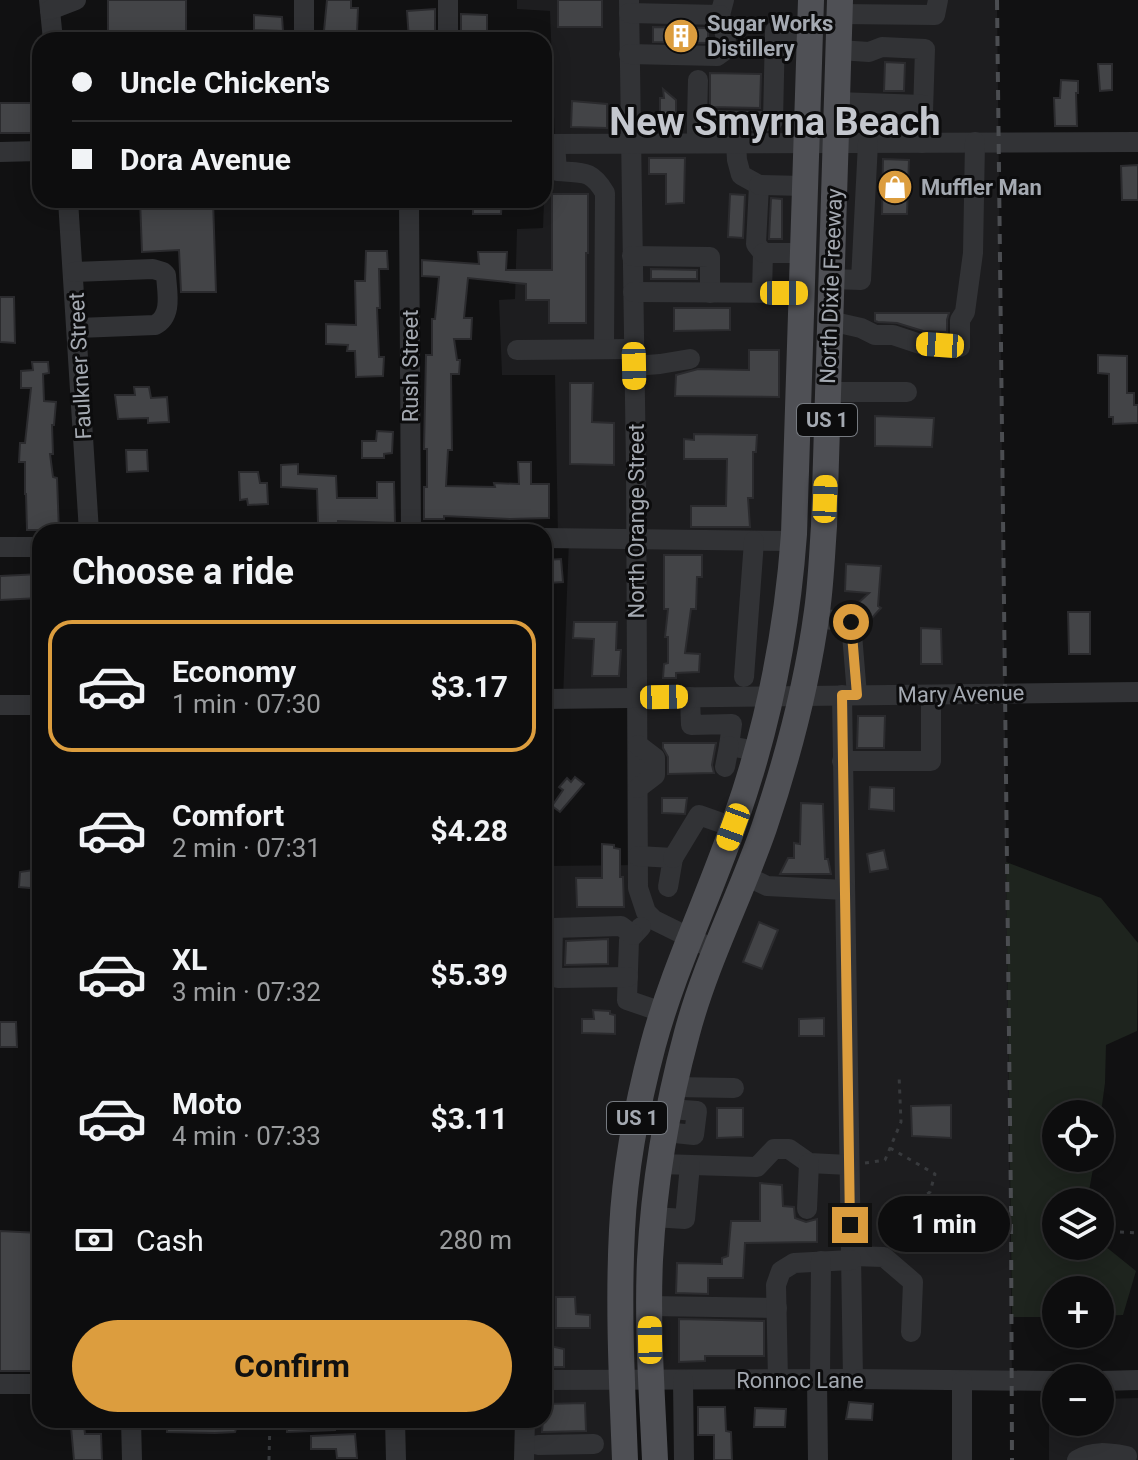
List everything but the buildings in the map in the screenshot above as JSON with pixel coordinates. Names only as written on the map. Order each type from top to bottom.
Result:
[{"type":"main road","name":"North Dixie Freeway","points":[[624,1449],[622,1227],[644,1084],[662,1012],[733,827],[757,751],[785,619],[793,541],[811,0]]},
{"type":"main road","name":"North Dixie Freeway","points":[[655,1460],[649,1306],[653,1217],[669,1109],[694,1010],[775,796],[803,696],[816,618],[824,526],[840,7]]},
{"type":"street","points":[[52,32],[49,5],[76,0]]},
{"type":"street","points":[[304,0],[304,32]]},
{"type":"street","points":[[448,0],[448,32]]},
{"type":"street","points":[[840,7],[935,15],[938,0]]},
{"type":"street","points":[[629,6],[722,7],[726,38],[724,51],[717,56],[629,54]]},
{"type":"street","name":"North Orange Street","points":[[629,6],[638,888],[651,917]]},
{"type":"street","points":[[697,120],[773,121],[775,31],[810,32]]},
{"type":"street","points":[[839,50],[869,52],[882,47],[925,49],[922,143]]},
{"type":"street","points":[[697,143],[698,80]]},
{"type":"street","points":[[836,102],[923,105]]},
{"type":"street","points":[[830,321],[861,328],[875,335],[893,335],[920,344],[960,347],[960,320],[965,312],[973,253],[975,142]]},
{"type":"street","points":[[552,144],[1138,142]]},
{"type":"street","points":[[736,143],[741,175],[759,185],[804,186]]},
{"type":"street","points":[[831,279],[861,280],[868,143]]},
{"type":"street","points":[[0,152],[32,151]]},
{"type":"street","points":[[552,152],[557,171],[586,173],[596,178],[605,193],[604,349]]},
{"type":"street","points":[[834,183],[866,184]]},
{"type":"street","points":[[759,185],[756,244],[763,253],[762,293]]},
{"type":"street","name":"Faulkner Street","points":[[69,208],[89,524]]},
{"type":"street","name":"Rush Street","points":[[409,208],[411,524]]},
{"type":"street","points":[[832,234],[864,235]]},
{"type":"street","points":[[763,253],[802,253]]},
{"type":"street","points":[[632,256],[710,257],[710,293]]},
{"type":"street","points":[[74,272],[153,269],[166,275],[167,313],[161,323],[78,328]]},
{"type":"street","points":[[633,292],[801,293]]},
{"type":"street","points":[[517,350],[604,349],[660,364],[690,359]]},
{"type":"street","points":[[828,392],[907,392]]},
{"type":"street","points":[[552,538],[793,541]]},
{"type":"street","points":[[744,677],[754,541]]},
{"type":"street","points":[[0,547],[32,547]]},
{"type":"street","points":[[816,618],[851,622],[850,695],[842,761],[853,1379]]},
{"type":"street","name":"Mary Avenue","points":[[552,699],[1138,692]]},
{"type":"street","points":[[842,761],[931,761],[931,695]]},
{"type":"street","points":[[690,697],[691,725],[732,724],[727,756],[757,751]]},
{"type":"street","points":[[0,705],[32,705]]},
{"type":"street","points":[[668,887],[673,858],[699,815],[733,827]]},
{"type":"street","points":[[638,856],[673,858]]},
{"type":"street","points":[[746,876],[767,886],[845,890]]},
{"type":"street","points":[[662,1012],[618,1000],[628,977],[629,940],[633,935],[651,917],[715,950]]},
{"type":"street","points":[[628,977],[558,978],[552,973],[553,928],[621,926],[633,935]]},
{"type":"street","points":[[669,1109],[734,1088]]},
{"type":"street","points":[[660,1164],[757,1167],[774,1149],[789,1149],[809,1163],[849,1165]]},
{"type":"street","points":[[807,1209],[809,1163]]},
{"type":"street","points":[[653,1217],[685,1219],[690,1165]]},
{"type":"street","points":[[778,1380],[776,1285],[781,1271],[794,1263],[884,1257],[913,1282],[911,1332]]},
{"type":"street","points":[[818,1460],[821,1261]]},
{"type":"street","points":[[649,1306],[777,1308]]},
{"type":"street","name":"Ronnoc Lane","points":[[552,1380],[1042,1381]]},
{"type":"street","points":[[683,1380],[684,1460]]},
{"type":"street","points":[[1114,1381],[1138,1380]]},
{"type":"street","points":[[962,1381],[962,1460]]},
{"type":"street","points":[[0,1384],[32,1384]]},
{"type":"street","points":[[654,1428],[684,1426]]},
{"type":"street","points":[[131,1428],[132,1460]]},
{"type":"street","points":[[395,1428],[396,1460]]},
{"type":"street","points":[[526,1428],[531,1452],[592,1452],[594,1441],[624,1449]]},
{"type":"street","points":[[1077,1460],[1103,1452],[1130,1457]]},
{"type":"path","points":[[849,1165],[885,1160],[901,1122],[899,1075]]},
{"type":"path","points":[[890,1148],[935,1174],[930,1192],[919,1200]]},
{"type":"path","points":[[1114,1232],[1138,1233]]},
{"type":"path","points":[[269,1460],[270,1428]]},
{"type":"shaded area","points":[[517,0],[997,0],[1012,1382],[622,1380],[625,1460],[524,1460],[525,1428],[552,1428],[552,866],[638,865],[638,698],[563,699],[569,538],[558,538],[555,375],[502,375],[499,300],[515,299],[517,229],[543,228],[544,208],[552,208],[552,143],[555,143],[550,11],[517,9]]},
{"type":"shaded area","points":[[1006,862],[1101,898],[1138,943],[1137,1031],[1106,1045],[1103,1100],[1042,1100],[1042,1172],[1092,1172],[1090,1188],[1042,1188],[1042,1260],[1114,1260],[1114,1253],[1136,1271],[1123,1315],[1114,1315],[1114,1276],[1042,1276],[1042,1317],[1012,1317]]},
{"type":"shaded area","points":[[1138,1398],[1138,1460],[1049,1460],[1049,1436],[1114,1436],[1114,1399]]},
{"type":"railway","points":[[997,0],[1012,1460]]},
{"type":"place","name":"Sugar Works Distillery","points":[[681,36]]},
{"type":"place","name":"Muffler Man","points":[[895,187]]},
{"type":"district","name":"New Smyrna Beach","points":[[775,122]]},
{"type":"route","points":[[850,1225],[842,695],[857,695],[851,622]]}]
